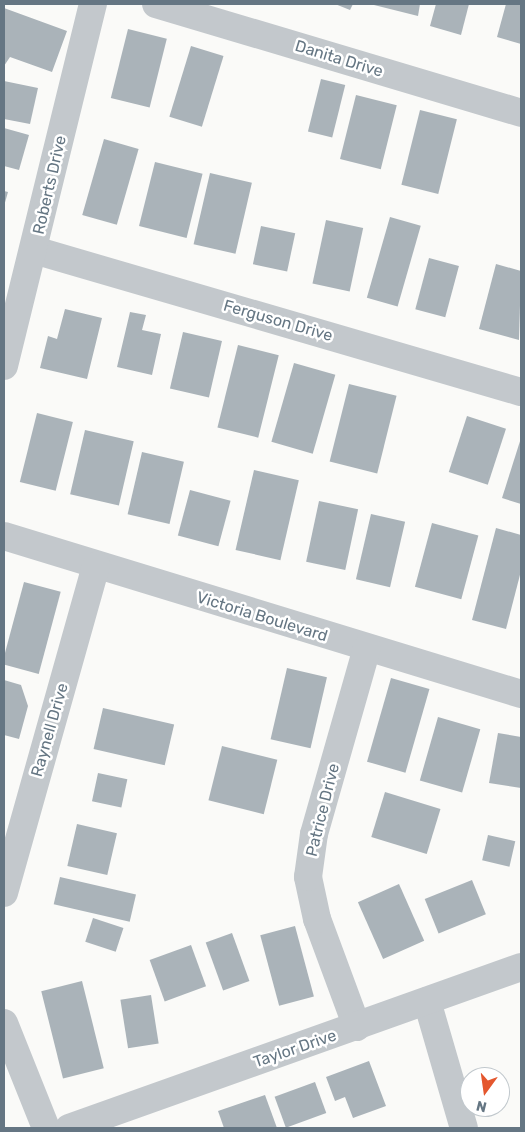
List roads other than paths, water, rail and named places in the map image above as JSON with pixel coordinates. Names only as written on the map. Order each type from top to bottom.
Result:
[{"type":"street","name":"Roberts Drive","points":[[4,366],[93,4]]},
{"type":"street","name":"Danita Drive","points":[[156,4],[521,113]]},
{"type":"street","name":"Ferguson Drive","points":[[34,250],[521,392]]},
{"type":"street","name":"Victoria Boulevard","points":[[4,536],[96,566],[521,694]]},
{"type":"street","name":"Raynell Drive","points":[[4,893],[96,566]]},
{"type":"street","name":"Patrice Drive","points":[[357,1027],[317,919],[308,877],[314,834],[367,648]]},
{"type":"street","name":"Taylor Drive","points":[[68,1128],[521,968]]},
{"type":"street","points":[[427,1002],[464,1128]]},
{"type":"street","points":[[4,1023],[46,1128]]}]
